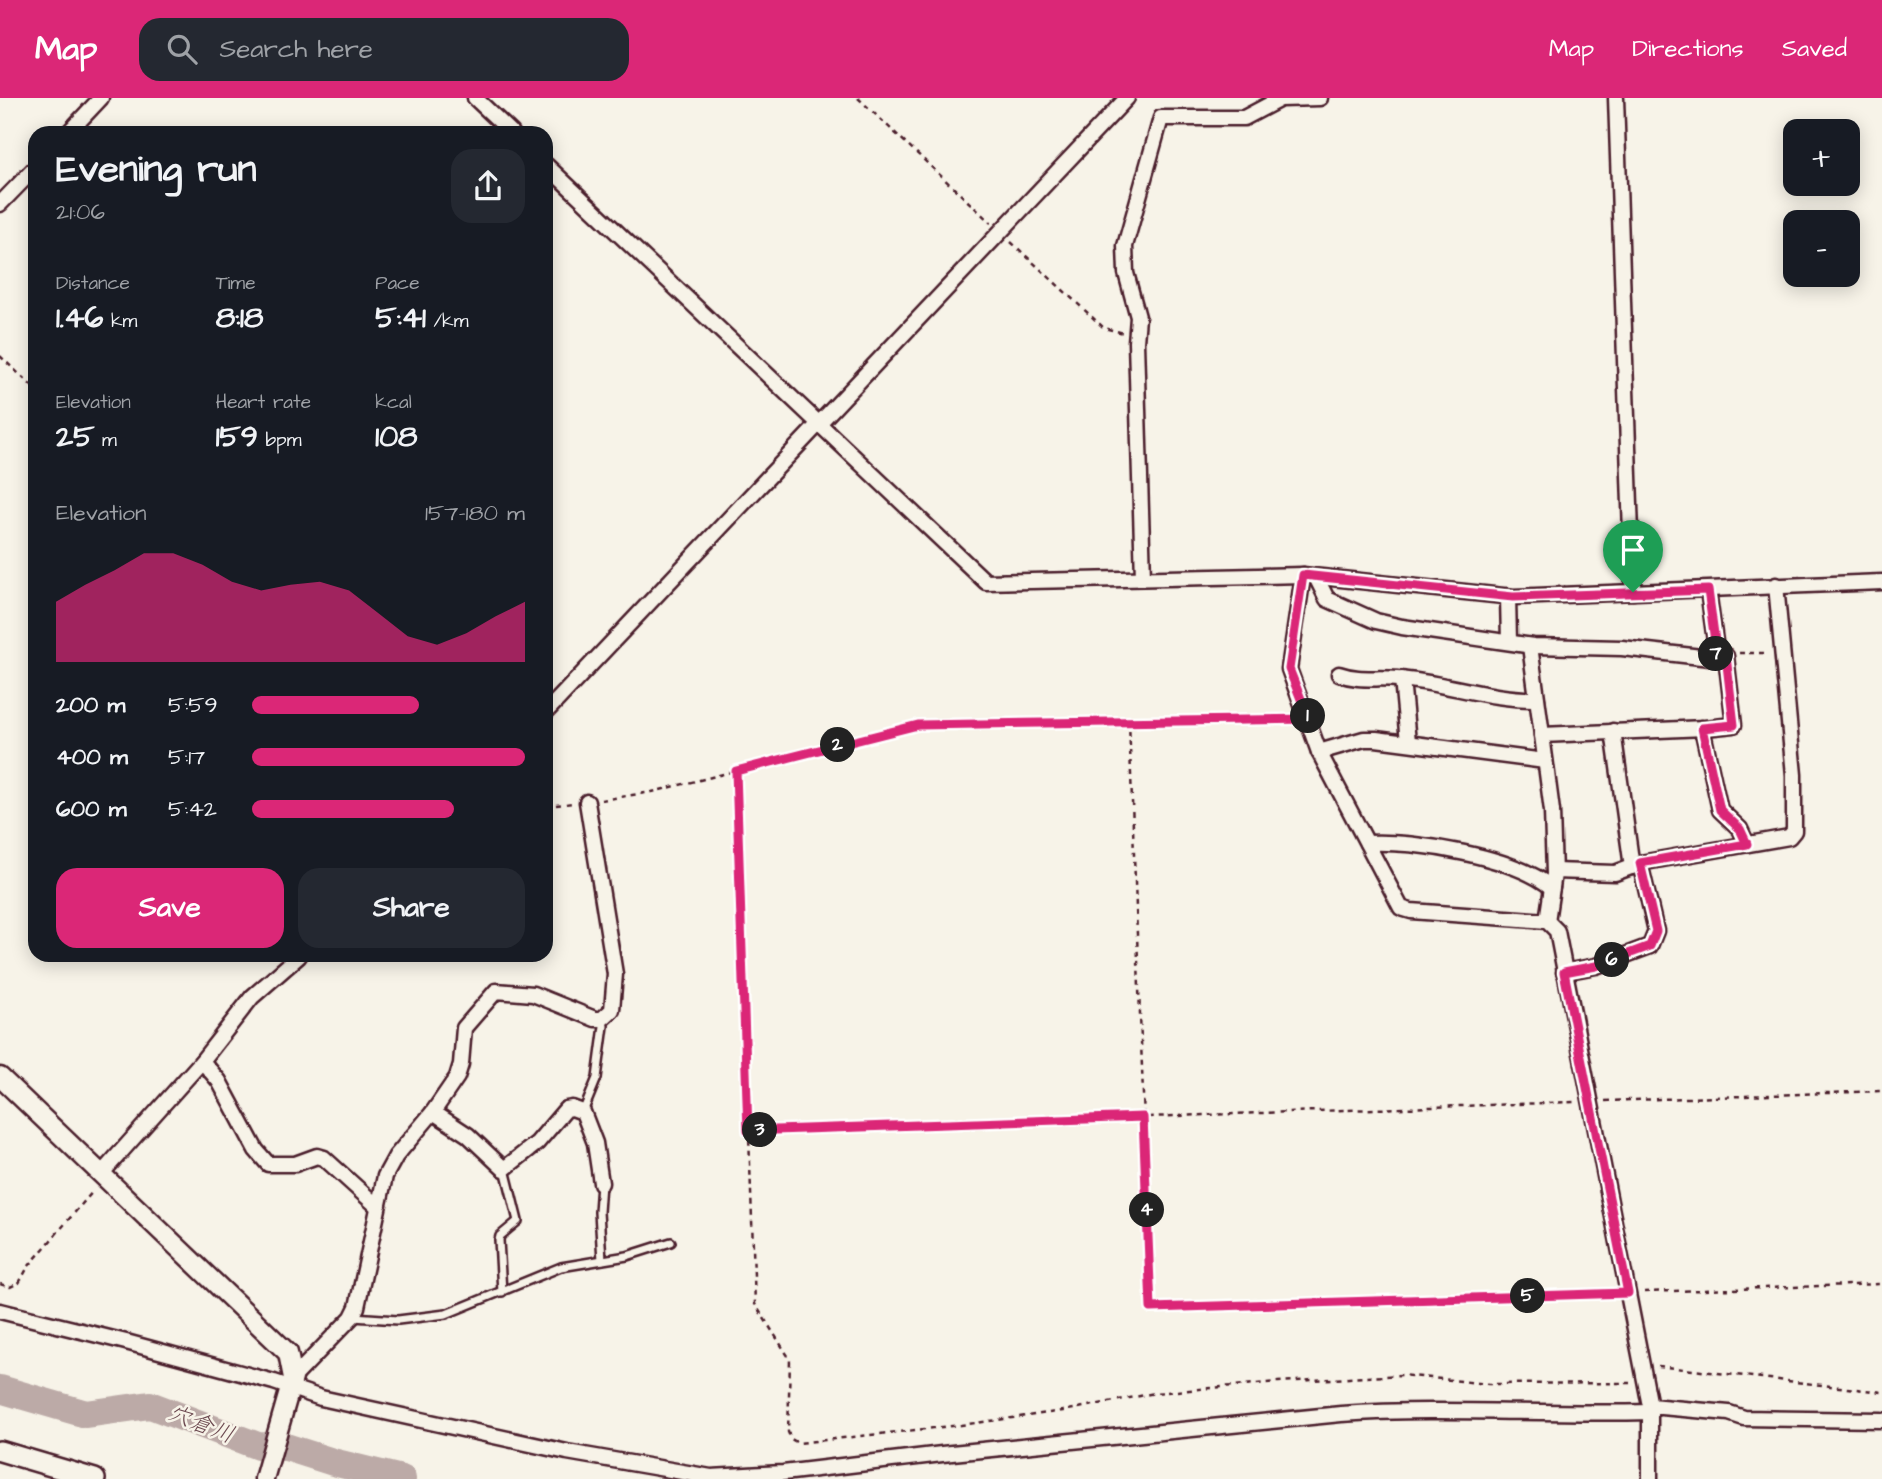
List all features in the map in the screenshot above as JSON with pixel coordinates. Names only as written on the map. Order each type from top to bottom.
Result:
[{"type":"main road","points":[[0,1451],[95,1479]]},
{"type":"street","points":[[475,98],[505,126]]},
{"type":"street","points":[[553,705],[1127,98]]},
{"type":"street","points":[[1143,578],[1136,342],[1138,317],[1126,273],[1125,246],[1161,118],[1244,118],[1280,99],[1320,98]]},
{"type":"street","points":[[1616,98],[1633,592]]},
{"type":"street","points":[[73,126],[91,101]]},
{"type":"street","points":[[553,172],[986,582],[1309,576],[1508,596],[1882,582]]},
{"type":"street","points":[[0,204],[28,175]]},
{"type":"street","points":[[1309,576],[1327,599],[1376,621],[1402,627],[1530,646],[1622,648],[1710,658],[1721,656]]},
{"type":"street","points":[[1309,576],[1289,669],[1320,752],[1401,908],[1411,911],[1547,920],[1557,931],[1650,1412],[1650,1479]]},
{"type":"street","points":[[1554,871],[1615,873],[1636,865],[1789,837],[1794,831],[1794,775],[1776,586]]},
{"type":"street","points":[[1542,735],[1734,725],[1708,590]]},
{"type":"street","points":[[1508,596],[1509,642]]},
{"type":"street","points":[[1530,646],[1552,811],[1554,871],[1547,920]]},
{"type":"street","points":[[1339,674],[1354,679],[1402,679],[1483,696],[1537,699]]},
{"type":"street","points":[[1402,679],[1408,742]]},
{"type":"street","points":[[1702,728],[1720,810],[1740,829],[1747,844]]},
{"type":"street","points":[[1564,972],[1596,966],[1650,946],[1654,942],[1656,931],[1636,865],[1613,731]]},
{"type":"street","points":[[1320,752],[1364,739],[1408,742],[1545,761]]},
{"type":"street","points":[[291,1386],[352,1317],[357,1307],[385,1177],[396,1156],[433,1112],[457,1077],[461,1064],[464,1028],[496,991],[533,994],[595,1019],[602,1019],[612,1010],[615,974],[587,802]]},
{"type":"street","points":[[1367,843],[1385,842],[1493,859],[1521,868],[1552,888]]},
{"type":"street","points":[[104,1175],[202,1061],[252,997],[292,962]]},
{"type":"street","points":[[202,1061],[219,1080],[256,1150],[268,1164],[295,1164],[317,1156],[324,1158],[377,1206]]},
{"type":"street","points":[[0,1077],[282,1344],[292,1365],[291,1386],[264,1479]]},
{"type":"street","points":[[433,1112],[468,1135],[499,1167],[506,1169],[537,1143],[566,1109],[583,1112],[595,1143],[601,1183]]},
{"type":"street","points":[[0,1311],[291,1386],[321,1398],[567,1452],[711,1477],[783,1473],[942,1454],[1341,1414],[1402,1411],[1565,1415],[1729,1413],[1744,1418],[1882,1420]]},
{"type":"lane","points":[[583,1112],[597,1078],[604,1026],[602,1019]]},
{"type":"lane","points":[[502,1292],[499,1240],[500,1236],[518,1221],[506,1169]]},
{"type":"lane","points":[[601,1183],[599,1212],[602,1260]]},
{"type":"lane","points":[[352,1317],[372,1320],[446,1314],[562,1267],[627,1256],[671,1242]]},
{"type":"path","points":[[0,356],[28,382]]},
{"type":"path","points":[[1721,656],[1730,653],[1783,653]]},
{"type":"path","points":[[553,805],[652,792],[918,725],[1309,719]]},
{"type":"path","points":[[1129,721],[1151,1308],[1882,1284]]},
{"type":"path","points":[[736,771],[755,1304],[790,1359],[788,1432],[791,1439],[798,1443],[974,1424],[1063,1411],[1155,1393],[1278,1382],[1402,1375],[1489,1384],[1644,1383]]},
{"type":"path","points":[[748,1131],[1882,1091]]},
{"type":"path","points":[[0,1284],[10,1287],[19,1283],[28,1267],[104,1175]]},
{"type":"path","points":[[1641,1363],[1882,1392]]},
{"type":"waterway","name":"穴倉川","points":[[0,1389],[86,1414],[150,1405],[258,1446],[286,1447],[402,1479]]},
{"type":"route","points":[[1303,575],[1513,597],[1633,592],[1708,590],[1717,656],[1726,656],[1734,725],[1702,728],[1720,810],[1740,829],[1747,844],[1640,863],[1656,931],[1654,942],[1650,946],[1596,966],[1564,972],[1628,1293],[1151,1308],[1143,1117],[748,1131],[736,771],[918,725],[1309,719],[1289,669],[1303,575]]}]
